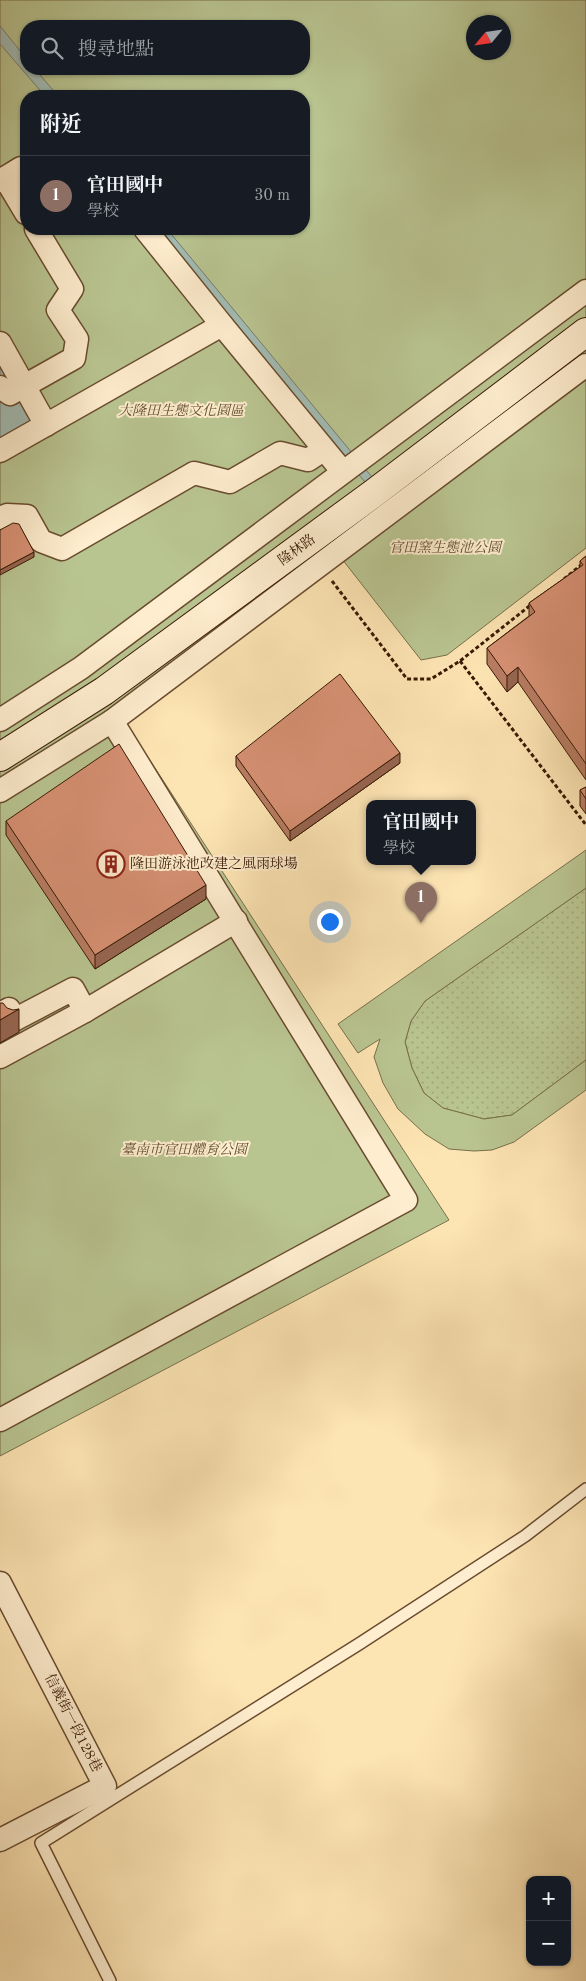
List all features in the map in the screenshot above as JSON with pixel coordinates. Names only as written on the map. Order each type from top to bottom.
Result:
[{"type":"street","points":[[20,169],[3,180],[20,204]]},
{"type":"street","points":[[0,388],[10,394],[74,358],[77,338],[58,310],[72,290],[40,235]]},
{"type":"street","points":[[150,235],[323,450],[343,472]]},
{"type":"street","points":[[0,720],[81,668],[586,291]]},
{"type":"street","points":[[0,451],[222,325]]},
{"type":"street","name":"隆林路","points":[[0,758],[112,686],[367,499],[586,332]]},
{"type":"street","points":[[0,343],[46,425]]},
{"type":"street","points":[[0,791],[112,722],[586,364]]},
{"type":"street","points":[[0,518],[7,514],[26,516],[41,541],[62,549],[194,473],[230,482],[280,453],[308,460],[323,450]]},
{"type":"street","points":[[0,1420],[406,1200],[112,722]]},
{"type":"street","points":[[0,1057],[85,1011],[236,921]]},
{"type":"street","points":[[0,1014],[9,1009],[14,1020],[73,989],[85,1011]]},
{"type":"street","name":"信義街一段128巷","points":[[0,1583],[105,1786],[0,1840]]},
{"type":"lane","points":[[110,1981],[41,1843],[376,1633],[525,1536],[586,1489]]},
{"type":"path","points":[[556,585],[586,561]]},
{"type":"path","points":[[320,565],[407,680],[431,679],[460,661],[534,602]]},
{"type":"path","points":[[460,661],[586,825]]},
{"type":"green space","points":[[0,0],[586,0],[586,548],[447,655],[421,660],[342,559],[125,722],[449,1220],[0,1456]]},
{"type":"green space","points":[[586,850],[586,888],[425,1001],[411,1021],[405,1042],[412,1068],[424,1093],[443,1108],[484,1119],[512,1115],[586,1060],[586,1090],[514,1142],[492,1150],[449,1149],[425,1134],[398,1109],[383,1083],[374,1057],[380,1039],[358,1053],[338,1024]]},
{"type":"green space","points":[[586,888],[586,1060],[512,1115],[484,1119],[443,1108],[424,1093],[412,1068],[405,1042],[411,1021],[425,1001]]},
{"type":"water","points":[[0,26],[20,51],[20,67],[0,44]]},
{"type":"water","points":[[27,75],[40,75],[53,90],[40,90]]},
{"type":"water","points":[[160,235],[172,235],[381,488],[374,493]]},
{"type":"water","points":[[0,343],[46,425],[0,450]]},
{"type":"building","points":[[13,523],[19,524],[34,552],[0,570],[0,530]]},
{"type":"building","points":[[586,556],[586,764],[518,667],[507,676],[487,648],[535,612],[529,603],[583,565],[580,561]]},
{"type":"building","points":[[340,674],[400,753],[290,831],[236,756]]},
{"type":"building","name":"隆田游泳池改建之風雨球場","points":[[119,744],[206,885],[95,955],[6,821]]},
{"type":"building","points":[[586,787],[586,799],[580,790]]},
{"type":"building","points":[[0,1003],[13,1010],[19,1009],[0,1020]]},
{"type":"place","name":"隆田游泳池改建之風雨球場","points":[[111,864]]},
{"type":"place","name":"官田國中","points":[[421,923]]},
{"type":"park label","name":"大隆田生態文化園區","points":[[181,411]]},
{"type":"park label","name":"官田窯生態池公園","points":[[445,548]]},
{"type":"park label","name":"臺南市官田體育公園","points":[[184,1150]]}]
